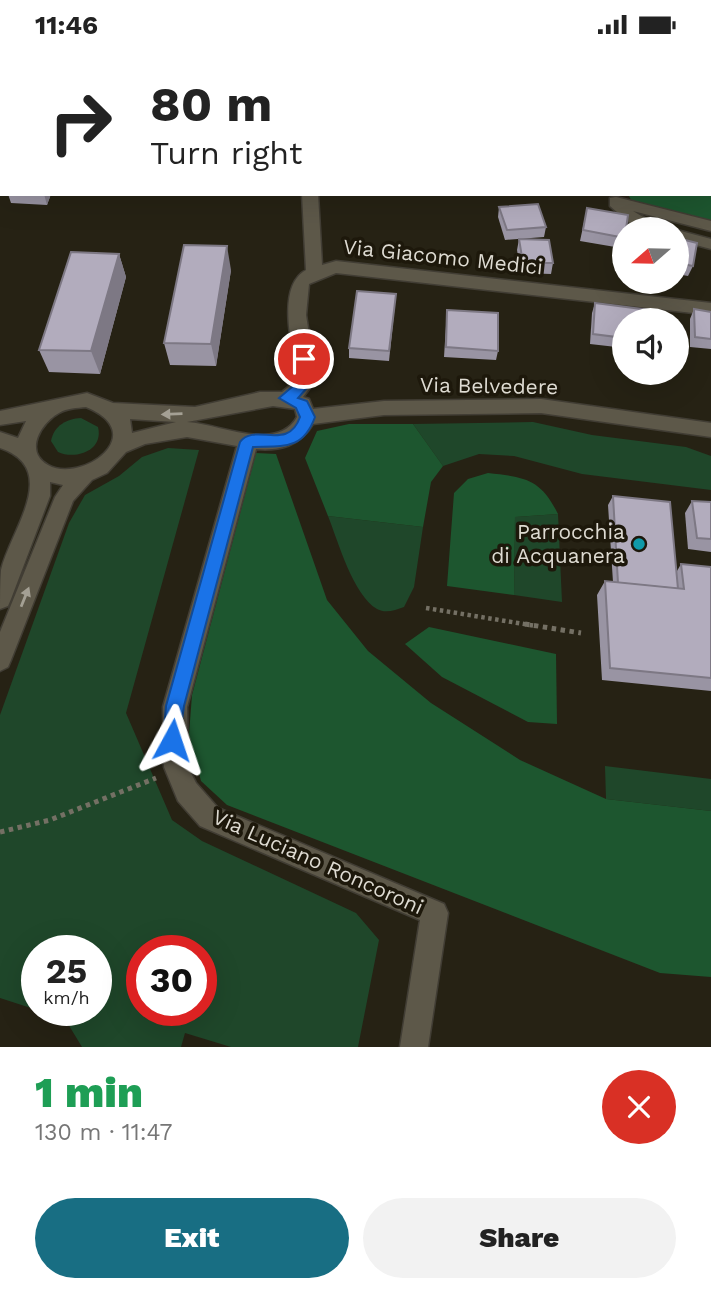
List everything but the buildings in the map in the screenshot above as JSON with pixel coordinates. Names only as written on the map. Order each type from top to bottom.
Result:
[{"type":"street","points":[[310,196],[314,273]]},
{"type":"street","points":[[614,198],[711,226]]},
{"type":"street","points":[[614,198],[629,217]]},
{"type":"street","points":[[690,238],[711,244]]},
{"type":"street","name":"Via Giacomo Medici","points":[[286,398],[301,389],[307,380],[297,294],[302,280],[314,273],[336,267],[711,309]]},
{"type":"street","points":[[0,418],[87,400],[113,409],[153,415],[197,414],[231,403],[286,398],[302,404],[307,417],[302,431],[286,441],[238,439],[197,430],[152,432],[120,446]]},
{"type":"street","name":"Via Luciano Roncoroni","points":[[231,403],[220,415],[219,426],[238,439],[175,706],[172,740],[176,770],[188,798],[209,817],[435,913],[414,1047]]},
{"type":"street","name":"Via Belvedere","points":[[307,417],[384,408],[541,406],[711,431]]},
{"type":"street","points":[[0,599],[40,496],[27,437],[34,423],[51,409]]},
{"type":"street","points":[[0,440],[18,446],[33,461],[65,477],[84,475],[115,456],[124,438],[124,423],[113,409]]},
{"type":"street","points":[[0,660],[65,497],[84,475]]},
{"type":"path","points":[[426,608],[581,633]]},
{"type":"path","points":[[0,832],[50,820],[176,770]]},
{"type":"green space","points":[[629,196],[711,196],[711,221],[631,200]]},
{"type":"green space","points":[[81,418],[98,427],[97,442],[80,454],[58,452],[51,441],[55,431],[66,421]]},
{"type":"green space","points":[[533,422],[592,435],[686,447],[711,456],[711,490],[582,474],[514,456],[479,454],[443,466],[413,424]]},
{"type":"green space","points":[[349,424],[413,424],[443,466],[431,482],[423,527],[328,516],[305,458],[317,431]]},
{"type":"green space","points":[[168,448],[199,450],[126,713],[172,820],[202,841],[356,913],[379,940],[358,1047],[231,1047],[185,1033],[181,1047],[82,1047],[69,1026],[112,1026],[112,935],[21,935],[21,1005],[0,998],[0,715],[69,523],[85,495],[119,476],[142,457]]},
{"type":"green space","points":[[256,453],[276,454],[327,600],[368,651],[431,703],[520,760],[606,799],[711,811],[711,977],[660,973],[227,805],[201,781],[189,734],[192,695]]},
{"type":"green space","points":[[488,473],[530,482],[545,493],[558,514],[515,517],[514,595],[447,586],[454,493],[468,479]]},
{"type":"green space","points":[[558,514],[562,602],[514,595],[515,517]]},
{"type":"green space","points":[[328,516],[423,527],[414,587],[404,607],[384,611],[368,602],[347,567]]},
{"type":"green space","points":[[429,627],[556,654],[557,724],[528,722],[442,677],[405,644]]},
{"type":"green space","points":[[605,766],[711,779],[711,811],[606,799]]},
{"type":"place","name":"Parrocchia di Acquanera","points":[[639,544]]},
{"type":"route","points":[[172,740],[175,706],[248,442],[286,441],[302,431],[307,417],[302,404],[286,398],[301,389],[307,380],[304,359]]}]
